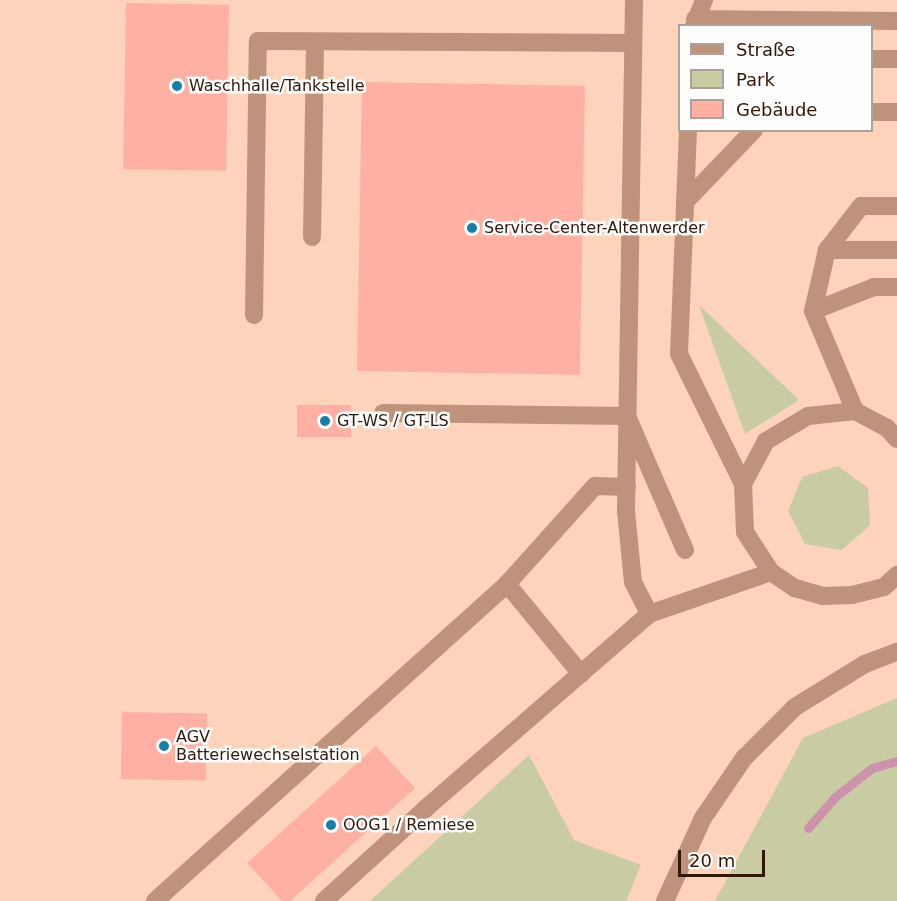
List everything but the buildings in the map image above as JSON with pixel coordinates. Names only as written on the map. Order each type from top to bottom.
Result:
[{"type":"street","points":[[634,0],[627,487],[633,582],[649,614]]},
{"type":"street","points":[[704,0],[695,22],[897,21]]},
{"type":"street","points":[[254,315],[258,41],[632,43]]},
{"type":"street","points":[[312,237],[315,42]]},
{"type":"street","points":[[873,59],[897,59]]},
{"type":"street","points":[[873,112],[897,112]]},
{"type":"street","points":[[688,132],[679,354],[743,484],[746,532],[771,572],[795,588],[823,596],[852,595],[893,582]]},
{"type":"street","points":[[685,202],[752,132]]},
{"type":"street","points":[[855,411],[813,311],[827,250],[861,206],[897,206]]},
{"type":"street","points":[[827,250],[897,250]]},
{"type":"street","points":[[813,311],[874,287],[897,286]]},
{"type":"street","points":[[743,484],[766,441],[807,416],[855,411],[887,428],[897,439]]},
{"type":"street","points":[[383,413],[627,416]]},
{"type":"street","points":[[627,416],[685,550]]},
{"type":"street","points":[[155,901],[507,584],[595,486],[627,487]]},
{"type":"street","points":[[324,901],[649,614],[771,572]]},
{"type":"street","points":[[507,584],[581,674]]},
{"type":"street","points":[[665,901],[714,799],[732,772],[760,741],[795,707],[865,664],[897,652]]},
{"type":"green space","points":[[699,305],[799,400],[745,434]]},
{"type":"green space","points":[[838,466],[868,488],[870,525],[842,550],[805,544],[788,511],[802,477]]},
{"type":"green space","points":[[897,698],[897,901],[715,901],[803,738]]},
{"type":"green space","points":[[529,755],[574,840],[641,865],[626,901],[370,901]]},
{"type":"waterway","points":[[808,828],[835,797],[872,768],[897,761]]},
{"type":"place","name":"Waschhalle/Tankstelle","points":[[177,86]]},
{"type":"place","name":"Service-Center-Altenwerder","points":[[472,228]]},
{"type":"place","name":"GT-WS / GT-LS","points":[[325,421]]},
{"type":"place","name":"AGV Batteriewechselstation","points":[[164,746]]},
{"type":"place","name":"OOG1 / Remiese","points":[[331,825]]}]
